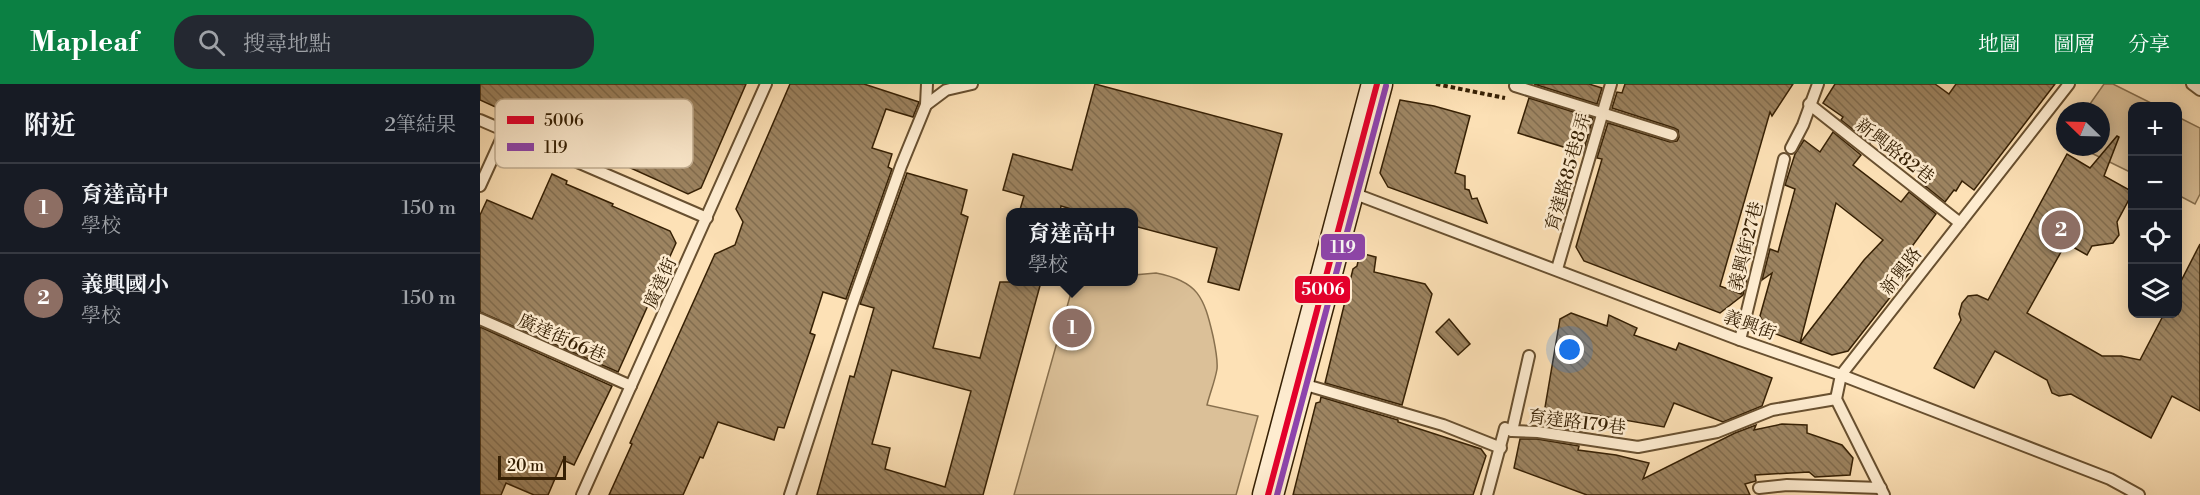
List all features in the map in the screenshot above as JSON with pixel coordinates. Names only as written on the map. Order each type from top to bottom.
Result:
[{"type":"street","points":[[1268,495],[1377,84]]},
{"type":"lane","name":"廣達街","points":[[582,495],[766,84]]},
{"type":"lane","points":[[790,495],[855,295],[901,166],[926,105],[927,84]]},
{"type":"lane","points":[[926,105],[946,90],[972,84]]},
{"type":"lane","name":"育達路85巷8弄","points":[[1557,269],[1611,84]]},
{"type":"lane","points":[[1791,148],[1803,125],[1818,84]]},
{"type":"lane","name":"新興路","points":[[1836,399],[1841,375],[2069,84]]},
{"type":"lane","points":[[2192,84],[2200,90]]},
{"type":"lane","points":[[1515,85],[1672,135]]},
{"type":"lane","name":"新興路82巷","points":[[1809,104],[1960,222]]},
{"type":"lane","points":[[480,120],[495,127]]},
{"type":"lane","points":[[480,186],[495,153]]},
{"type":"lane","name":"義興街27巷","points":[[1740,340],[1784,159]]},
{"type":"lane","points":[[590,168],[706,218]]},
{"type":"lane","name":"義興街","points":[[1348,190],[1740,340],[1841,375],[2110,479],[2139,495]]},
{"type":"lane","name":"廣達街66巷","points":[[480,320],[632,386]]},
{"type":"lane","points":[[1512,431],[1530,356]]},
{"type":"lane","points":[[1298,382],[1443,425],[1501,448],[1487,495]]},
{"type":"lane","points":[[1836,399],[1883,492]]},
{"type":"lane","name":"育達路179巷","points":[[1501,448],[1505,428],[1512,431],[1538,432],[1638,447],[1717,432],[1772,410],[1836,399]]},
{"type":"lane","points":[[1759,488],[1787,485],[1883,492]]},
{"type":"path","points":[[1436,84],[1511,99],[1515,85]]},
{"type":"shaded area","points":[[2104,84],[2113,84],[2149,102],[2128,102],[2128,171],[2097,156],[2110,156],[2110,102],[2091,102]]},
{"type":"shaded area","points":[[2182,119],[2200,128],[2200,194],[2195,204],[2182,197]]},
{"type":"shaded area","points":[[1156,273],[1170,276],[1190,286],[1197,293],[1206,311],[1216,352],[1217,369],[1207,405],[1258,416],[1236,495],[1014,495],[1073,286],[1138,286],[1138,275]]},
{"type":"building","points":[[480,84],[746,84],[701,188],[688,194],[630,168],[693,168],[693,99],[495,99],[495,107],[480,100]]},
{"type":"building","points":[[790,84],[864,84],[919,102],[913,117],[886,109],[872,148],[892,154],[888,167],[892,169],[846,299],[823,292],[810,333],[815,335],[784,428],[778,427],[774,440],[718,422],[703,458],[700,457],[683,495],[609,495],[715,254],[735,245],[743,222],[736,209]]},
{"type":"building","points":[[1095,84],[1282,134],[1239,290],[1208,282],[1217,248],[1138,227],[1138,208],[1068,208],[1061,206],[1061,208],[1020,208],[1024,196],[1003,190],[1013,154],[1072,170]]},
{"type":"building","points":[[1534,84],[1589,84],[1602,88],[1597,104]]},
{"type":"building","points":[[1625,84],[1793,84],[1772,116],[1770,112],[1720,286],[1741,294],[1747,278],[1743,295],[1720,313],[1584,261],[1576,247],[1602,159],[1597,158],[1608,123],[1670,142],[1677,141],[1679,137],[1678,130],[1674,128],[1612,108],[1617,92],[1622,93]]},
{"type":"building","points":[[1835,84],[1935,84],[1949,94],[1956,84],[2055,84],[1974,190],[1962,181],[1945,202],[1918,180],[1926,168],[1878,133],[1870,143],[1841,120],[1843,117],[1823,103]]},
{"type":"building","points":[[1529,98],[1593,118],[1583,153],[1518,133]]},
{"type":"building","points":[[1400,100],[1470,116],[1455,173],[1465,176],[1465,189],[1469,190],[1472,199],[1477,198],[1487,223],[1388,187],[1380,173]]},
{"type":"building","points":[[1833,132],[1861,155],[1853,165],[1901,202],[1909,192],[1936,214],[1899,264],[1910,272],[1848,351],[1832,355],[1800,343],[1768,331],[1760,316],[1772,273],[1762,280],[1770,249],[1778,252],[1795,189],[1785,185],[1795,154],[1804,140],[1820,152]],"holes":[[[1836,203],[1883,240],[1864,260],[1800,343]]]},
{"type":"building","points":[[2117,136],[2119,137],[2104,176],[2128,189],[2128,201],[2117,222],[2119,235],[2113,243],[2092,246],[2087,255],[2066,243],[2027,313],[2102,356],[2121,356],[2140,360],[2162,318],[2182,318],[2182,279],[2200,244],[2200,411],[2172,396],[2151,438],[2071,394],[2059,396],[2052,393],[2047,380],[1995,351],[1974,388],[1934,368],[1961,320],[1959,314],[1962,303],[1968,296],[1977,295],[1988,300],[2066,156],[2070,156],[2090,168],[2100,156],[2110,156],[2110,144]]},
{"type":"building","points":[[907,173],[967,190],[961,214],[968,217],[933,348],[980,358],[1000,282],[1006,282],[1006,286],[1040,286],[983,495],[817,495],[850,376],[854,377],[874,308],[860,304]],"holes":[[[892,370],[971,391],[945,487],[885,469],[890,448],[872,444]]]},
{"type":"building","points":[[552,174],[567,181],[566,184],[670,231],[676,243],[618,372],[480,312],[480,215],[487,200],[532,219]]},
{"type":"building","points":[[1360,253],[1376,257],[1374,272],[1425,284],[1432,294],[1402,405],[1325,383],[1353,269],[1357,266]]},
{"type":"building","points":[[1571,313],[1607,326],[1609,315],[1637,328],[1634,335],[1676,350],[1679,343],[1772,378],[1762,406],[1723,422],[1674,403],[1664,427],[1585,413],[1582,431],[1542,425],[1560,319]]},
{"type":"building","points":[[1449,319],[1470,344],[1458,355],[1436,332]]},
{"type":"building","points":[[480,327],[612,386],[574,465],[563,460],[548,495],[534,495],[506,483],[501,495],[480,495]]},
{"type":"building","points":[[1321,397],[1398,420],[1398,422],[1481,449],[1486,456],[1473,495],[1293,495],[1316,403],[1320,402]]},
{"type":"building","points":[[1782,424],[1807,425],[1807,433],[1842,445],[1853,458],[1850,475],[1815,477],[1809,472],[1755,475],[1756,481],[1745,484],[1750,495],[1587,495],[1514,468],[1520,439],[1537,439],[1579,446],[1578,450],[1616,455],[1649,463],[1643,479],[1735,433],[1756,425],[1754,430]]},
{"type":"transit line","name":"5006","points":[[1268,495],[1377,84]]},
{"type":"transit line","name":"119","points":[[1277,495],[1386,86]]},
{"type":"place","name":"義興國小","points":[[2061,230]]},
{"type":"place","name":"育達高中","points":[[1072,328]]}]
